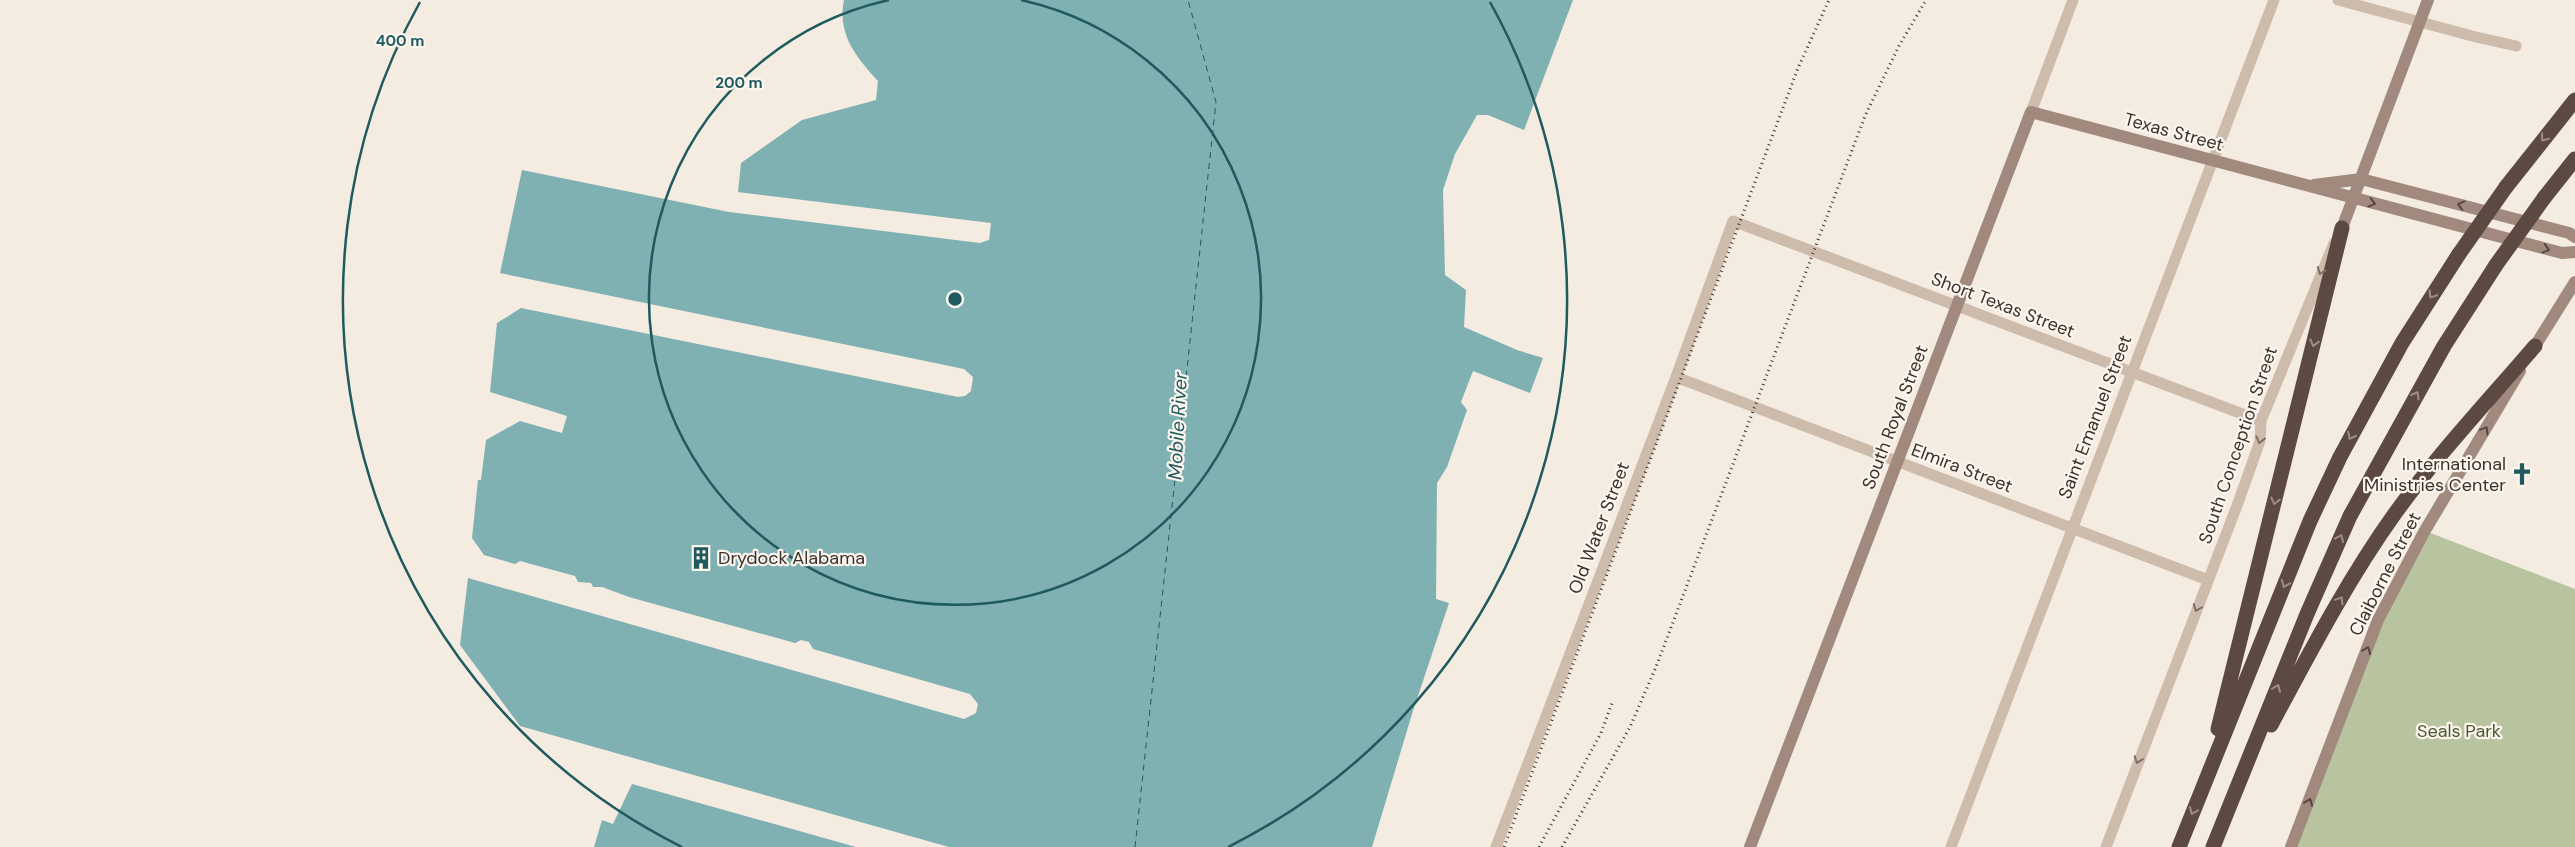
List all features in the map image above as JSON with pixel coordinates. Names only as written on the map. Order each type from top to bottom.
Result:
[{"type":"highway","points":[[2179,847],[2310,520],[2340,457],[2402,343],[2459,254],[2506,187],[2575,100]]},
{"type":"highway","points":[[2214,847],[2233,796],[2350,516],[2444,346],[2496,264],[2575,159]]},
{"type":"highway","points":[[2208,774],[2342,228]]},
{"type":"highway","points":[[2233,796],[2322,630],[2363,560],[2418,483],[2535,346]]},
{"type":"street","name":"South Royal Street","points":[[1750,847],[2073,0]]},
{"type":"street","name":"Saint Emanuel Street","points":[[1951,847],[2071,528],[2274,0]]},
{"type":"street","points":[[2338,0],[2516,46]]},
{"type":"street","name":"South Conception Street","points":[[2106,847],[2260,442],[2261,421],[2325,261],[2342,228],[2354,198],[2428,0]]},
{"type":"street","name":"Texas Street","points":[[2031,112],[2562,253],[2575,252]]},
{"type":"street","name":"Texas Street","points":[[2308,186],[2361,179],[2569,233],[2575,237]]},
{"type":"street","name":"Short Texas Street","points":[[1733,221],[2261,421]]},
{"type":"street","name":"Old Water Street","points":[[1496,847],[1676,377],[1733,221]]},
{"type":"street","name":"Claiborne Street","points":[[2291,847],[2378,620],[2424,532],[2575,282]]},
{"type":"street","name":"Elmira Street","points":[[1676,377],[2208,580]]},
{"type":"green space","name":"Seals Park","points":[[2428,532],[2575,589],[2575,847],[2291,847],[2378,620]]},
{"type":"water","name":"Mobile River","points":[[844,0],[1573,0],[1524,130],[1488,115],[1477,115],[1455,154],[1443,190],[1445,275],[1466,290],[1464,327],[1517,350],[1543,358],[1530,393],[1473,371],[1461,402],[1467,410],[1447,467],[1437,483],[1436,599],[1449,603],[1412,714],[1372,847],[949,847],[520,726],[460,645],[468,578],[964,719],[976,713],[978,704],[970,694],[813,649],[809,642],[801,640],[795,643],[629,597],[602,587],[593,587],[591,583],[578,582],[575,576],[520,561],[515,564],[484,555],[472,538],[478,480],[481,480],[486,440],[520,421],[562,433],[567,416],[490,392],[497,323],[521,308],[958,397],[965,396],[971,391],[973,377],[964,369],[500,273],[522,170],[729,212],[980,243],[989,240],[991,223],[738,192],[741,163],[802,120],[876,100],[878,81],[862,63],[846,34],[843,24]]},
{"type":"water","points":[[632,784],[856,847],[594,847],[602,820],[613,824]]},
{"type":"ferry route","points":[[1135,847],[1216,102],[1188,0]]},
{"type":"railway","points":[[1504,847],[1798,68],[1829,0]]},
{"type":"railway","points":[[1562,847],[1630,727],[1656,667],[1865,116],[1899,46],[1926,0]]},
{"type":"railway","points":[[1539,847],[1601,733],[1612,703]]},
{"type":"place","name":"International Ministries Center","points":[[2522,474]]},
{"type":"place","name":"Drydock Alabama","points":[[701,558]]}]
